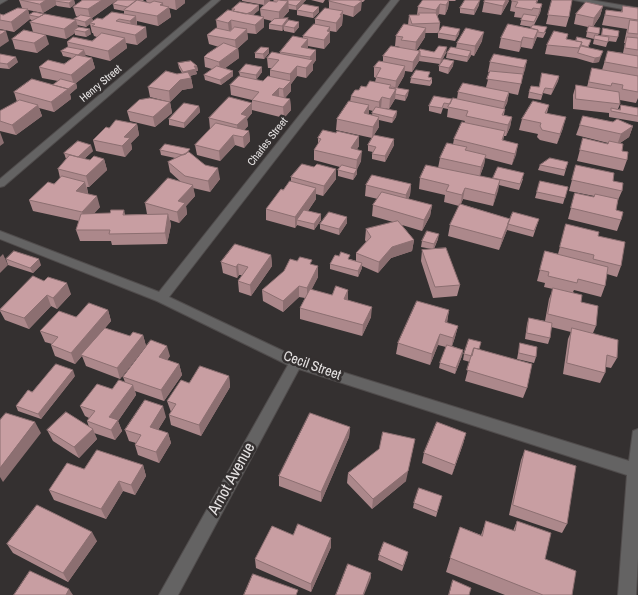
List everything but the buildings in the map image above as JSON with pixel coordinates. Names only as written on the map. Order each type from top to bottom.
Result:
[{"type":"street","name":"Henry Street","points":[[0,184],[216,0]]},
{"type":"street","name":"Charles Street","points":[[161,298],[395,0]]},
{"type":"street","points":[[578,0],[638,10]]},
{"type":"street","name":"Cecil Street","points":[[0,234],[161,298],[296,363],[634,470]]},
{"type":"street","name":"Arnot Avenue","points":[[168,595],[296,363]]},
{"type":"street","points":[[627,595],[634,470],[638,435]]}]
